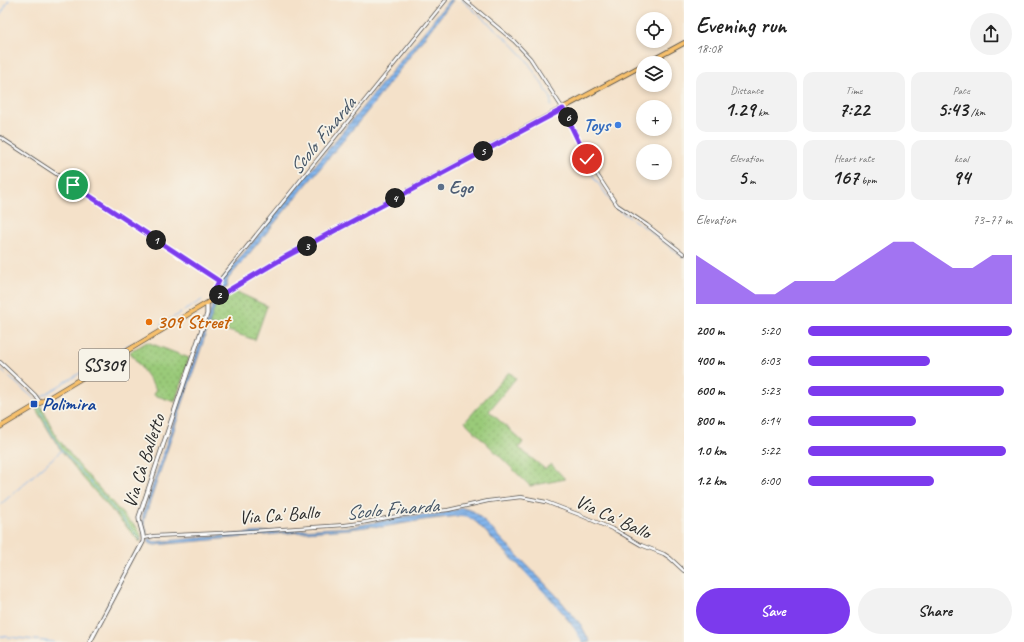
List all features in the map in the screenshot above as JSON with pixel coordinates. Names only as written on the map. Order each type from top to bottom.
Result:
[{"type":"main road","points":[[661,56],[684,43]]},
{"type":"main road","name":"SS309","points":[[0,427],[285,257],[636,69]]},
{"type":"street","points":[[214,299],[214,291],[219,281],[446,0]]},
{"type":"street","points":[[465,0],[522,48],[548,84],[563,109],[587,159],[617,205],[647,225],[684,254]]},
{"type":"street","points":[[0,137],[219,281]]},
{"type":"street","name":"Via Cà Balletto","points":[[90,642],[143,542],[144,538],[139,525],[139,517],[207,314],[207,303]]},
{"type":"street","points":[[0,362],[35,395],[41,403]]},
{"type":"street","name":"Via Ca' Ballo","points":[[144,538],[154,536],[221,534],[361,523],[402,514],[448,510],[488,501],[521,498],[546,502],[617,531],[641,545],[664,554],[684,571]]},
{"type":"green space","points":[[236,290],[239,293],[267,306],[255,340],[208,324],[217,301]]},
{"type":"green space","points":[[147,342],[189,358],[175,402],[154,395],[156,389],[130,352]]},
{"type":"green space","points":[[509,372],[516,378],[489,411],[523,442],[519,448],[545,469],[551,464],[565,479],[530,486],[465,422]]},
{"type":"green space","points":[[41,406],[56,436],[81,468],[127,519],[137,527],[142,537],[140,542],[83,478],[58,446],[36,409]]},
{"type":"water","points":[[449,0],[453,0],[371,107],[228,279],[226,288],[217,293],[221,281]]},
{"type":"water","points":[[217,301],[145,517],[144,522],[147,534],[145,534],[142,523],[143,514],[213,303]]},
{"type":"water","points":[[463,508],[473,511],[480,517],[555,594],[581,625],[590,642],[583,642],[551,598],[476,522],[466,515],[382,527],[372,526],[155,545],[150,544],[148,540],[150,538],[154,542],[251,533],[350,527],[407,516],[439,514]]},
{"type":"waterway","points":[[0,16],[9,0]]},
{"type":"waterway","points":[[462,0],[510,42],[526,59],[551,98],[551,106]]},
{"type":"waterway","points":[[560,120],[565,123],[590,172],[617,209],[646,228],[684,258]]},
{"type":"waterway","points":[[184,311],[202,300]]},
{"type":"waterway","points":[[160,325],[181,313]]},
{"type":"waterway","points":[[118,351],[130,344]]},
{"type":"waterway","points":[[39,398],[115,352]]},
{"type":"waterway","points":[[0,369],[36,400]]},
{"type":"waterway","points":[[39,408],[62,450],[141,540]]},
{"type":"waterway","points":[[0,505],[62,450]]},
{"type":"waterway","name":"Scolo Finarda","points":[[462,516],[468,516],[474,520]]},
{"type":"waterway","name":"Scolo Finarda","points":[[525,572],[560,609]]},
{"type":"waterway","name":"Scolo Finarda","points":[[572,624],[583,642]]},
{"type":"waterway","points":[[0,636],[54,642]]},
{"type":"place","name":"Toys","points":[[618,125]]},
{"type":"place","name":"Ego","points":[[441,187]]},
{"type":"place","name":"309 Street","points":[[149,322]]},
{"type":"place","name":"Polimira","points":[[34,404]]},
{"type":"route","points":[[73,185],[219,281],[215,287],[213,295],[214,299],[285,257],[563,109],[587,159]]}]
